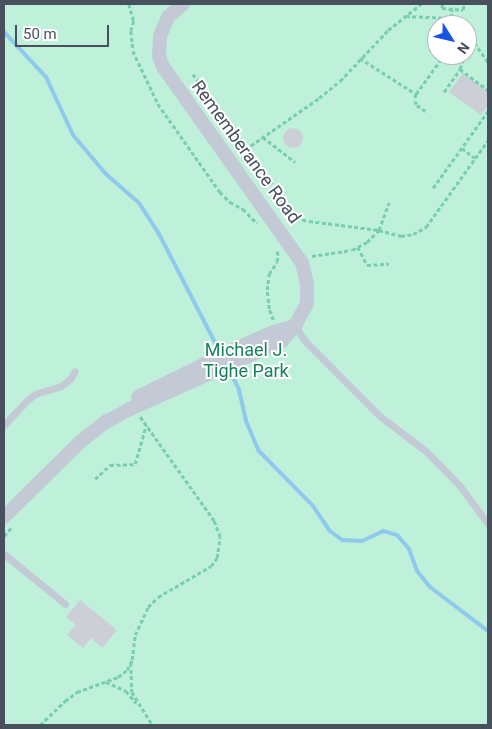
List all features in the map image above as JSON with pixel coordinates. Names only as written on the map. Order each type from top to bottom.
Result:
[{"type":"street","name":"Rememberance Road","points":[[184,4],[168,17],[163,27],[160,36],[160,56],[173,83],[298,258],[306,274],[307,303],[295,326],[282,341],[233,357]]},
{"type":"street","name":"Rememberance Road","points":[[101,425],[233,357],[278,331],[295,326]]},
{"type":"street","name":"Rememberance Road","points":[[4,518],[79,443],[124,406],[147,392],[215,366]]},
{"type":"lane","points":[[295,326],[305,341],[381,417],[427,452],[447,472],[460,486],[488,524]]},
{"type":"lane","points":[[4,425],[35,394],[61,386],[70,379],[75,371]]},
{"type":"lane","points":[[4,554],[64,604]]},
{"type":"path","points":[[129,4],[134,21],[131,31],[133,51],[158,104],[220,192],[230,202],[243,209],[260,227]]},
{"type":"path","points":[[229,160],[320,98],[340,81],[360,58],[405,16],[421,4]]},
{"type":"path","points":[[443,4],[442,8],[463,10],[464,4]]},
{"type":"path","points":[[451,15],[452,9]]},
{"type":"path","points":[[405,16],[427,17]]},
{"type":"path","points":[[477,46],[488,62]]},
{"type":"path","points":[[360,58],[416,94]]},
{"type":"path","points":[[426,112],[417,105],[415,101],[416,94],[437,65]]},
{"type":"path","points":[[444,92],[462,65]]},
{"type":"path","points":[[460,69],[488,90]]},
{"type":"path","points":[[193,74],[247,148],[290,213],[296,218],[379,230],[401,236],[413,234],[426,227],[488,140]]},
{"type":"path","points":[[432,188],[488,111]]},
{"type":"path","points":[[263,137],[295,162]]},
{"type":"path","points":[[462,148],[475,158]]},
{"type":"path","points":[[298,258],[352,250],[367,242],[379,230],[389,203]]},
{"type":"path","points":[[274,246],[278,255],[274,269],[269,274],[267,290],[269,309],[278,331]]},
{"type":"path","points":[[358,247],[367,265],[389,264]]},
{"type":"path","points":[[130,409],[139,416],[214,522],[220,537],[216,558],[211,566],[158,597],[148,607],[136,635],[131,661],[132,692],[139,706]]},
{"type":"path","points":[[95,479],[110,465],[134,464],[146,426]]},
{"type":"path","points":[[40,725],[65,700],[77,692],[118,678],[127,670],[131,661]]},
{"type":"path","points":[[105,682],[126,691],[153,725]]},
{"type":"green space","name":"Michael J. Tighe Park","points":[[4,4],[488,4],[488,725],[4,725]]},
{"type":"building","points":[[463,73],[488,92],[488,105],[481,115],[449,92]]},
{"type":"building","points":[[293,128],[300,131],[303,138],[300,145],[293,148],[286,145],[283,138],[286,131]]},
{"type":"building","points":[[80,600],[117,630],[102,648],[91,638],[83,648],[67,635],[76,625],[66,617]]},
{"type":"waterway","points":[[4,32],[46,77],[73,135],[106,174],[139,203],[158,232],[220,352]]},
{"type":"waterway","points":[[228,367],[239,390],[246,421],[259,451],[313,506],[330,531],[342,540],[362,541],[383,531],[397,535],[409,549],[417,571],[430,587],[488,631]]}]
